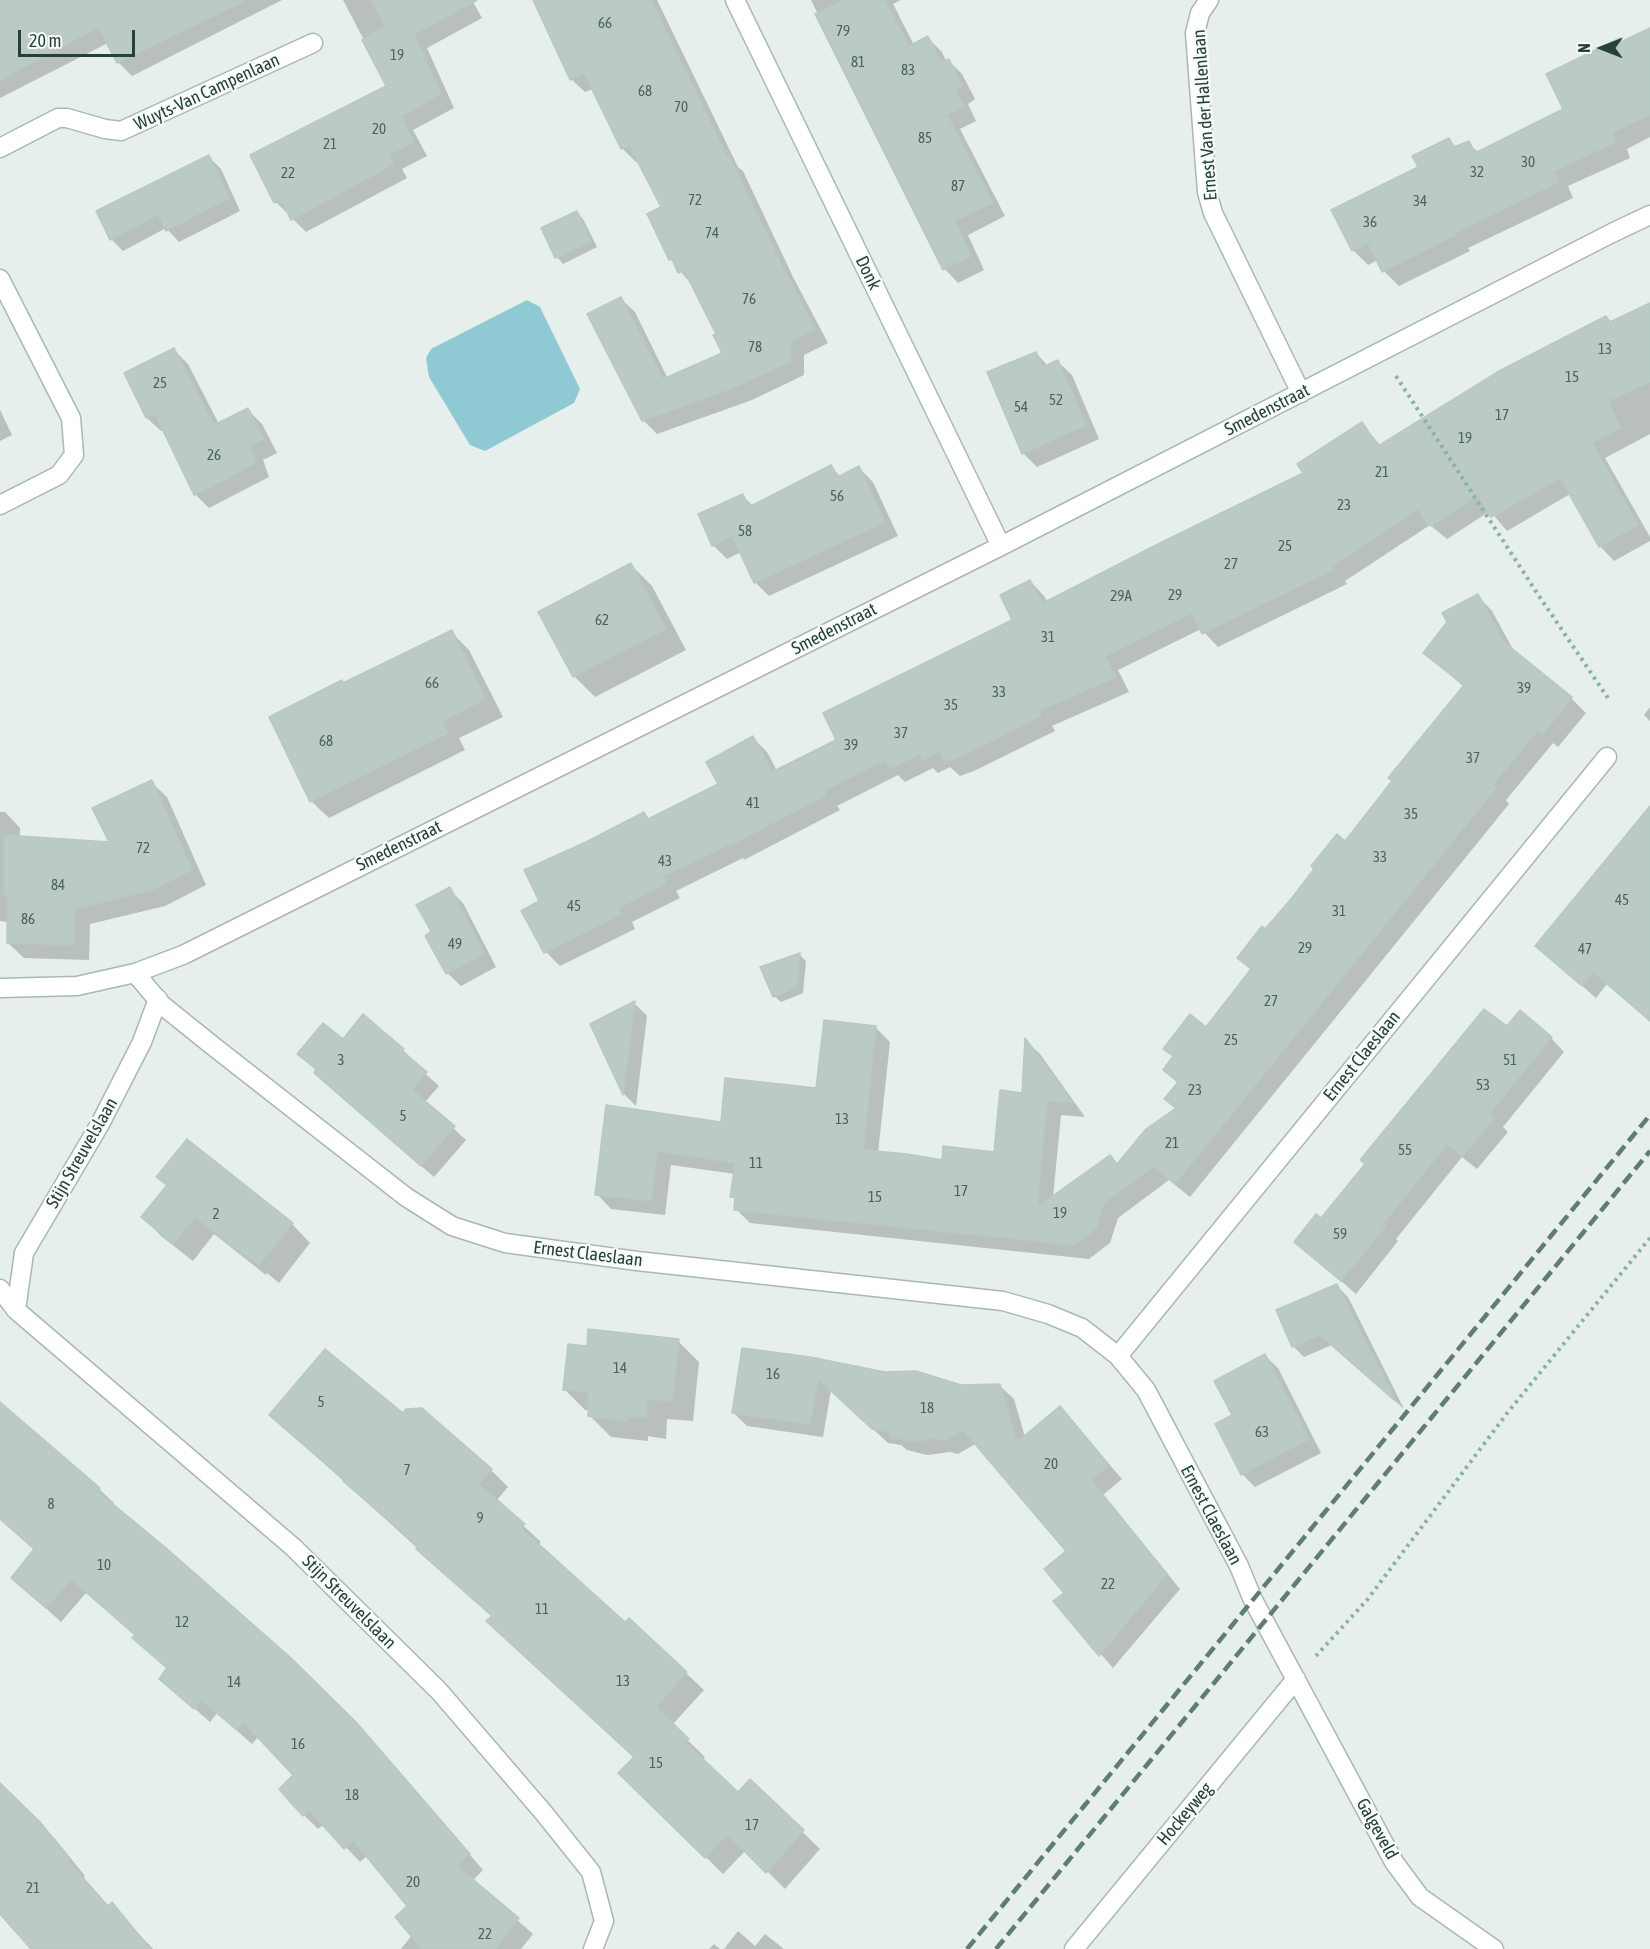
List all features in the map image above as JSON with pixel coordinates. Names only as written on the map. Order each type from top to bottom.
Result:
[{"type":"street","name":"Donk","points":[[735,0],[1001,546]]},
{"type":"street","name":"Ernest Van der Hallenlaan","points":[[1209,0],[1200,13],[1195,33],[1207,192],[1213,213],[1301,393]]},
{"type":"street","name":"Wuyts-Van Campenlaan","points":[[0,148],[58,118],[68,118],[105,129],[121,131],[313,43]]},
{"type":"street","name":"Smedenstraat","points":[[0,988],[77,986],[135,973],[183,955],[1001,546],[1650,215]]},
{"type":"street","points":[[0,279],[71,418],[74,455],[59,475],[0,505]]},
{"type":"street","name":"Ernest Claeslaan","points":[[1119,1356],[1607,757]]},
{"type":"street","name":"Ernest Claeslaan","points":[[135,973],[158,999],[213,1046],[406,1197],[452,1226],[516,1245],[637,1261],[1003,1301],[1048,1314],[1082,1328],[1119,1356],[1146,1390],[1296,1679]]},
{"type":"street","name":"Stijn Streuvelslaan","points":[[16,1310],[24,1253],[100,1124],[142,1042],[158,999]]},
{"type":"street","name":"Stijn Streuvelslaan","points":[[0,1289],[16,1310],[293,1547],[439,1691],[543,1812],[591,1872],[604,1921],[593,1949]]},
{"type":"street","name":"Hockeyweg","points":[[1074,1949],[1296,1679]]},
{"type":"street","name":"Galgeveld","points":[[1296,1679],[1394,1862],[1420,1897],[1494,1949]]},
{"type":"path","points":[[1381,352],[1610,701]]},
{"type":"path","points":[[1296,1679],[1367,1600],[1508,1412],[1650,1238]]},
{"type":"water","points":[[527,300],[540,307],[580,389],[574,403],[485,451],[470,445],[429,377],[426,358],[431,349]]},
{"type":"building","points":[[0,0],[247,0],[117,63],[98,27],[0,80]]},
{"type":"building","points":[[371,0],[477,0],[414,34],[441,94],[401,116],[414,142],[389,155],[394,164],[291,220],[281,200],[274,203],[250,155],[386,86],[362,40],[385,27]]},
{"type":"building","points":[[533,0],[651,0],[815,329],[791,341],[791,361],[738,386],[642,421],[587,314],[621,297],[663,379],[722,353],[713,335],[716,334],[684,270],[678,273],[672,259],[669,260],[647,214],[661,207],[629,145],[621,149],[584,73],[570,80]]},
{"type":"building","points":[[843,0],[885,0],[909,46],[928,36],[941,62],[949,59],[962,86],[955,90],[964,107],[947,115],[993,203],[955,221],[971,256],[943,270],[815,14]]},
{"type":"building","points":[[1650,28],[1650,115],[1612,133],[1616,142],[1554,171],[1559,182],[1454,233],[1456,235],[1382,272],[1368,243],[1352,251],[1331,210],[1418,167],[1412,156],[1449,138],[1454,147],[1469,141],[1475,153],[1563,109],[1546,74],[1620,38],[1621,42]]},
{"type":"building","points":[[209,155],[229,198],[166,231],[158,215],[110,240],[96,211]]},
{"type":"building","points":[[577,211],[591,241],[555,258],[541,228]]},
{"type":"building","points":[[1650,303],[1650,382],[1608,401],[1621,428],[1592,443],[1638,525],[1599,547],[1560,478],[1491,517],[1478,495],[1431,526],[1429,522],[1427,524],[1418,509],[1332,566],[1334,569],[1202,634],[1192,613],[1105,656],[1116,677],[1039,711],[1041,716],[959,757],[944,763],[939,751],[923,760],[919,754],[890,769],[885,760],[824,791],[826,795],[729,846],[663,876],[666,883],[619,908],[622,914],[544,953],[521,911],[539,901],[524,870],[644,812],[648,819],[718,784],[706,762],[753,736],[772,772],[836,740],[823,713],[1012,620],[1000,595],[1030,580],[1043,603],[1303,473],[1297,464],[1362,422],[1378,446],[1501,370],[1606,316],[1610,322]]},
{"type":"building","points":[[174,348],[214,425],[248,408],[264,439],[250,446],[256,463],[194,495],[155,414],[146,418],[124,373]]},
{"type":"building","points":[[1036,352],[1043,367],[1058,360],[1086,425],[1022,454],[987,372]]},
{"type":"building","points":[[831,465],[838,477],[859,466],[885,522],[754,583],[732,536],[712,546],[698,514],[743,494],[749,507]]},
{"type":"building","points":[[631,563],[666,629],[573,677],[538,612]]},
{"type":"building","points":[[1478,594],[1504,642],[1572,697],[1543,734],[1538,730],[1492,786],[1496,788],[1175,1184],[1154,1166],[1104,1203],[1096,1229],[1074,1245],[734,1210],[735,1197],[730,1197],[735,1163],[657,1151],[651,1201],[595,1195],[606,1105],[721,1122],[725,1078],[816,1088],[824,1020],[876,1026],[863,1150],[942,1160],[943,1146],[994,1152],[1000,1090],[1022,1093],[1025,1038],[1073,1103],[1047,1101],[1037,1207],[1110,1155],[1117,1164],[1146,1129],[1176,1108],[1164,1099],[1178,1082],[1163,1070],[1173,1056],[1163,1049],[1190,1014],[1206,1027],[1251,969],[1237,958],[1262,926],[1265,929],[1291,899],[1314,869],[1311,866],[1337,834],[1345,841],[1392,781],[1388,778],[1464,685],[1423,653],[1447,622],[1442,613]]},
{"type":"building","points":[[452,630],[486,699],[442,721],[448,733],[310,802],[269,717],[342,680],[343,683]]},
{"type":"building","points":[[152,780],[192,870],[149,891],[75,909],[74,945],[7,943],[4,835],[109,842],[92,808]]},
{"type":"building","points":[[1650,806],[1650,1021],[1593,972],[1582,986],[1535,946]]},
{"type":"building","points":[[450,887],[484,953],[446,974],[425,936],[431,931],[416,905]]},
{"type":"building","points":[[800,953],[797,986],[773,997],[760,967]]},
{"type":"building","points":[[635,1001],[623,1095],[590,1024]]},
{"type":"building","points":[[1484,1009],[1507,1026],[1520,1010],[1552,1037],[1490,1113],[1495,1117],[1462,1157],[1447,1144],[1383,1224],[1386,1226],[1341,1281],[1294,1242],[1316,1214],[1321,1218],[1365,1164],[1360,1160]]},
{"type":"building","points":[[363,1014],[427,1072],[412,1090],[455,1126],[421,1166],[314,1073],[316,1069],[297,1054],[323,1023],[343,1039]]},
{"type":"building","points":[[187,1139],[293,1223],[259,1265],[195,1217],[173,1244],[141,1217],[167,1185],[156,1177]]},
{"type":"building","points":[[1337,1284],[1394,1400],[1320,1335],[1292,1347],[1276,1310]]},
{"type":"building","points":[[588,1329],[679,1339],[672,1401],[647,1399],[646,1418],[627,1416],[627,1421],[588,1416],[589,1392],[563,1390],[568,1344],[587,1346]]},
{"type":"building","points":[[742,1348],[810,1357],[885,1372],[916,1371],[961,1385],[1000,1384],[1017,1442],[1060,1406],[1109,1465],[1091,1480],[1167,1574],[1099,1656],[1053,1601],[1064,1593],[1044,1569],[1066,1551],[963,1430],[944,1441],[935,1438],[913,1442],[891,1437],[890,1432],[872,1429],[818,1379],[810,1424],[732,1413]]},
{"type":"building","points":[[325,1349],[403,1413],[406,1409],[422,1408],[492,1469],[479,1484],[525,1524],[521,1528],[625,1622],[629,1618],[687,1672],[656,1707],[689,1739],[685,1742],[738,1792],[750,1779],[804,1830],[766,1873],[727,1834],[705,1858],[618,1773],[634,1757],[486,1621],[492,1616],[416,1549],[418,1546],[269,1415]]},
{"type":"building","points":[[1265,1354],[1309,1439],[1241,1475],[1215,1424],[1232,1415],[1214,1381]]},
{"type":"building","points":[[0,1402],[100,1488],[97,1491],[165,1547],[291,1658],[356,1722],[470,1854],[457,1866],[519,1918],[495,1949],[422,1949],[395,1917],[407,1906],[353,1840],[344,1849],[309,1810],[303,1816],[291,1803],[279,1789],[293,1775],[243,1722],[237,1730],[201,1700],[194,1709],[159,1679],[167,1668],[132,1638],[135,1635],[71,1579],[46,1608],[11,1578],[34,1549],[0,1519]]},
{"type":"building","points":[[0,1783],[40,1822],[70,1859],[68,1861],[108,1906],[112,1902],[150,1949],[31,1949],[0,1914]]},
{"type":"railway","points":[[967,1949],[1650,1115]]},
{"type":"railway","points":[[996,1949],[1650,1151]]}]
